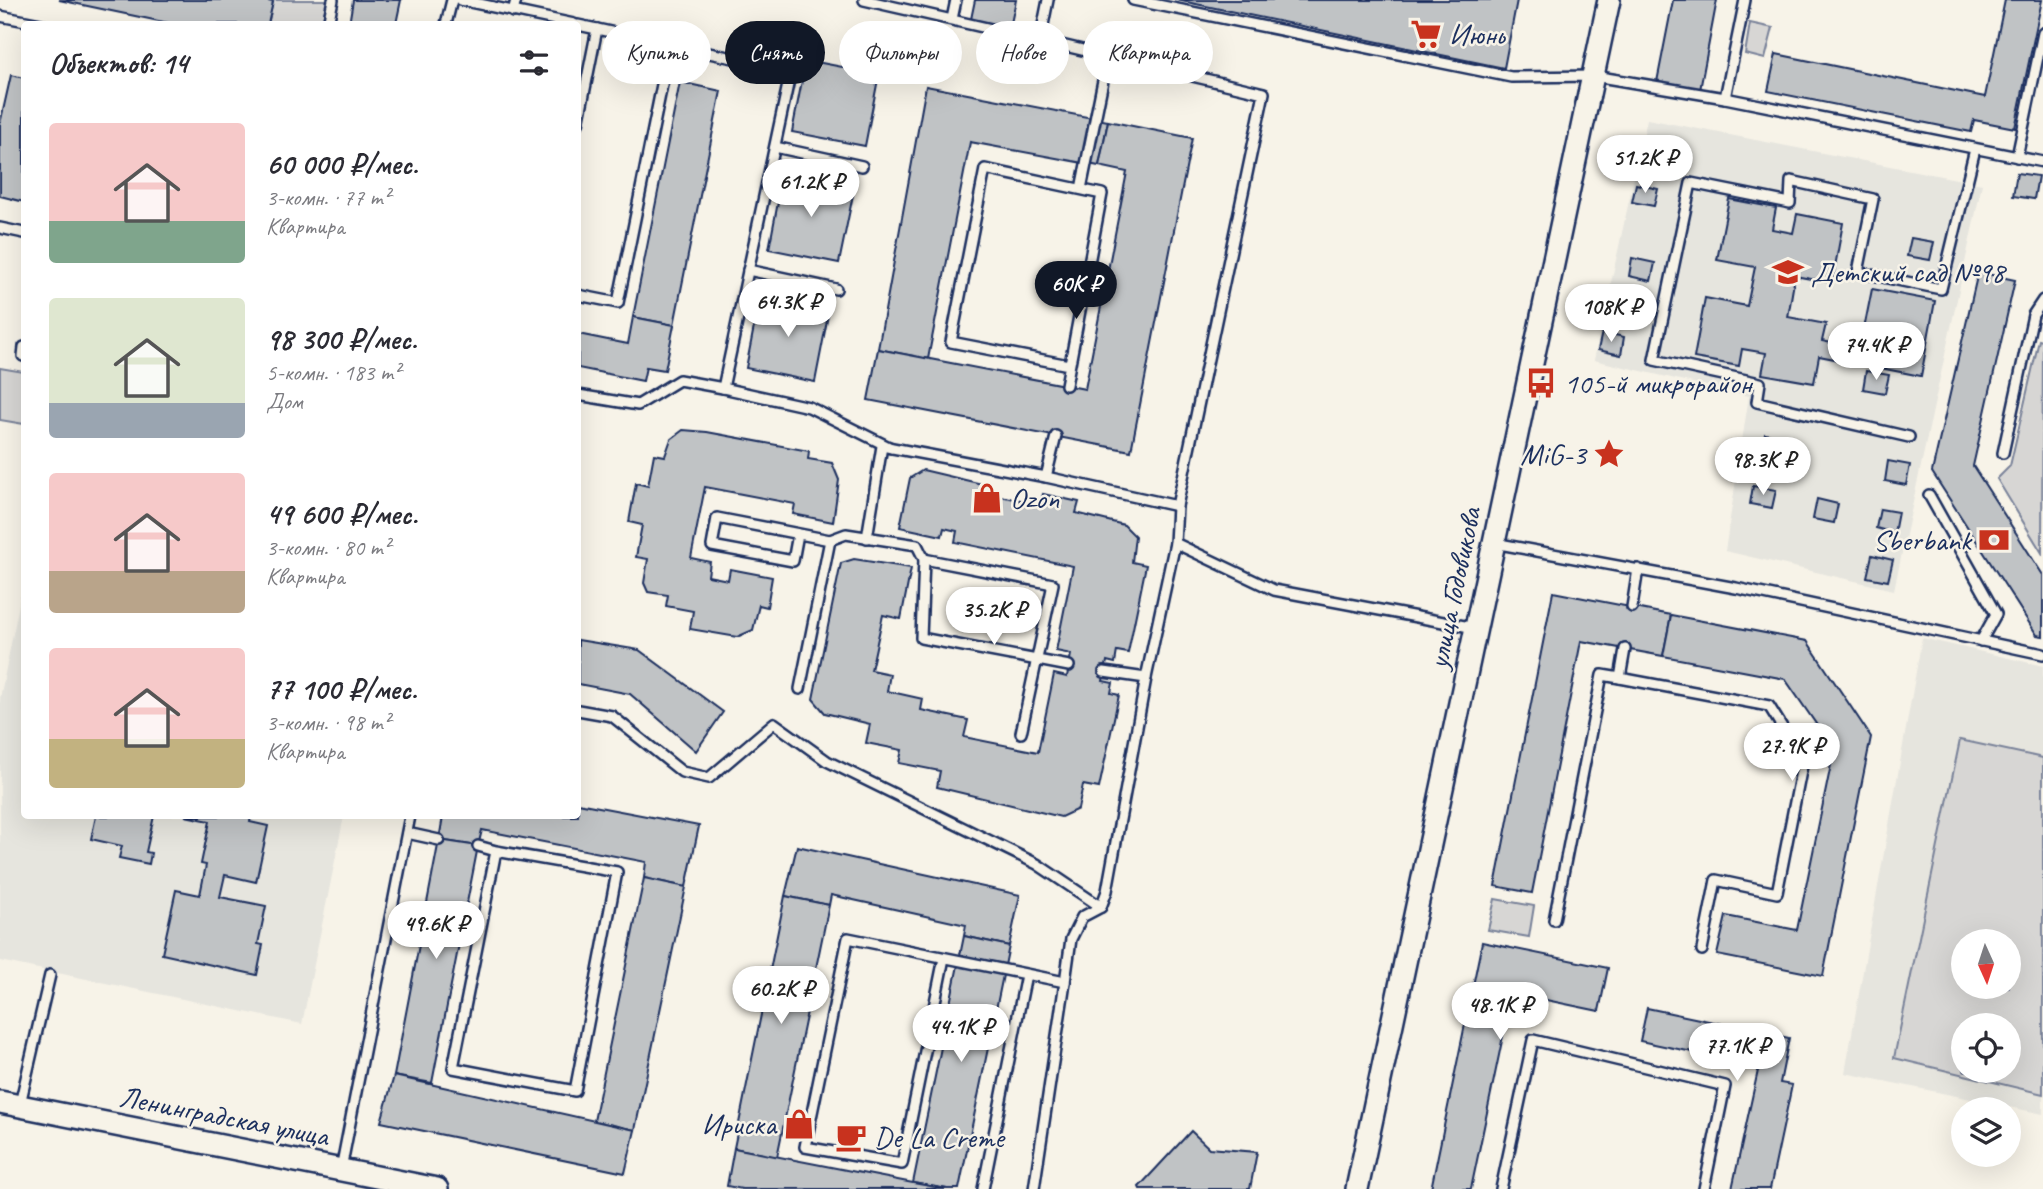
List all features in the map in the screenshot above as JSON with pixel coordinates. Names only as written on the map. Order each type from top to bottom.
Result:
[{"type":"street","name":"улица Годовикова","points":[[1357,1189],[1609,0]]},
{"type":"street","name":"Ленинградская улица","points":[[10,1104],[437,1189]]},
{"type":"lane","points":[[329,21],[333,0]]},
{"type":"lane","points":[[447,21],[452,0]]},
{"type":"lane","points":[[460,0],[557,21]]},
{"type":"lane","points":[[513,12],[516,0]]},
{"type":"lane","points":[[864,0],[976,25]]},
{"type":"lane","points":[[952,19],[956,0]]},
{"type":"lane","points":[[1044,21],[1048,0]]},
{"type":"lane","points":[[1133,0],[1511,76],[1594,76],[1725,98],[2043,162]]},
{"type":"lane","points":[[1725,98],[1745,0]]},
{"type":"lane","points":[[0,16],[26,21]]},
{"type":"lane","points":[[581,26],[602,30]]},
{"type":"lane","points":[[581,109],[597,29]]},
{"type":"lane","points":[[2017,157],[2043,33]]},
{"type":"lane","points":[[1034,1189],[1071,939],[1082,917],[1101,908],[1107,891],[1146,678],[1175,543],[1177,506],[1264,93],[1213,81]]},
{"type":"lane","points":[[581,296],[618,303],[662,84]]},
{"type":"lane","points":[[723,388],[788,84]]},
{"type":"lane","points":[[1082,189],[1103,84]]},
{"type":"lane","points":[[775,147],[862,166]]},
{"type":"lane","points":[[1909,437],[1757,402],[1760,383],[1654,360],[1691,183],[1790,203],[1791,181],[1873,199],[1858,272],[1941,289],[1975,149]]},
{"type":"lane","points":[[1066,385],[1102,194],[985,169],[951,342],[1069,365]]},
{"type":"lane","points":[[0,229],[21,232]]},
{"type":"lane","points":[[748,270],[836,289]]},
{"type":"lane","points":[[2003,453],[2032,315],[2043,300]]},
{"type":"lane","points":[[581,396],[638,405],[679,380],[809,407],[891,448]]},
{"type":"lane","points":[[1046,477],[1056,436]]},
{"type":"lane","points":[[867,538],[882,446],[1046,477],[1177,506]]},
{"type":"lane","points":[[1929,495],[1996,614],[1981,641]]},
{"type":"lane","points":[[798,534],[793,561],[712,546],[717,518],[830,540],[846,534],[917,545],[924,559],[921,638],[1069,666]]},
{"type":"lane","points":[[800,689],[830,540]]},
{"type":"lane","points":[[1175,543],[1274,590],[1476,628]]},
{"type":"lane","points":[[1494,543],[1736,588],[2043,654]]},
{"type":"lane","points":[[924,559],[1053,584],[1021,733]]},
{"type":"lane","points":[[1632,607],[1638,569]]},
{"type":"lane","points":[[1620,678],[1625,649]]},
{"type":"lane","points":[[1104,672],[1146,678]]},
{"type":"lane","points":[[1554,920],[1602,675],[1769,706],[1803,761],[1777,893],[1716,880],[1702,950]]},
{"type":"lane","points":[[581,711],[612,716],[682,772],[709,778],[774,723],[827,761],[1037,864],[1101,908]]},
{"type":"lane","points":[[341,1169],[409,819]]},
{"type":"lane","points":[[407,833],[439,840]]},
{"type":"lane","points":[[478,846],[617,872],[575,1091],[453,1068],[496,851]]},
{"type":"lane","points":[[944,958],[902,1164],[805,1147],[848,938],[1065,982]]},
{"type":"lane","points":[[10,1104],[50,975]]},
{"type":"lane","points":[[983,1189],[1026,975]]},
{"type":"lane","points":[[1501,1189],[1533,1040],[1725,1086],[1704,1189]]},
{"type":"shaded area","points":[[269,0],[327,0],[323,21],[269,21],[273,2]]},
{"type":"shaded area","points":[[1750,23],[1773,28],[1765,59],[1745,54]]},
{"type":"shaded area","name":"Детский сад №98","points":[[1647,119],[1982,184],[1894,590],[1725,551],[1749,396],[1594,360]]},
{"type":"shaded area","points":[[2039,340],[2043,341],[2042,553],[1997,479],[2010,466]]},
{"type":"shaded area","points":[[0,368],[21,372],[21,424],[0,420]]},
{"type":"shaded area","points":[[21,595],[21,819],[343,819],[302,1024],[0,961],[0,698]]},
{"type":"shaded area","points":[[1922,638],[2043,666],[2043,1114],[2021,1109],[2021,1097],[1961,1097],[1845,1073]]},
{"type":"shaded area","points":[[1960,740],[2043,758],[2043,1094],[1997,1083],[2021,1083],[2021,1013],[1951,1013],[1951,1072],[1894,1058]]},
{"type":"shaded area","points":[[1495,899],[1534,906],[1529,937],[1488,930]]},
{"type":"building","points":[[59,0],[273,2],[269,21],[159,21]]},
{"type":"building","points":[[353,0],[401,0],[397,21],[350,21]]},
{"type":"building","points":[[975,0],[1016,0],[1012,21],[971,19]]},
{"type":"building","name":"Июнь","points":[[1177,0],[1517,0],[1504,68]]},
{"type":"building","points":[[1673,0],[1717,0],[1700,90],[1657,82]]},
{"type":"building","points":[[2005,0],[2042,0],[2015,128],[1974,120],[1971,132],[1768,91],[1776,54],[1985,97]]},
{"type":"building","points":[[825,64],[839,66],[839,84],[877,84],[865,146],[792,132],[801,84],[825,84]]},
{"type":"building","points":[[11,75],[21,77],[21,201],[0,196],[0,124]]},
{"type":"building","points":[[680,84],[721,91],[674,325],[633,317]]},
{"type":"building","points":[[926,86],[1108,121],[1099,166],[970,142],[928,359],[878,349]]},
{"type":"building","points":[[1108,121],[1192,138],[1131,451],[868,400],[878,349],[1085,389],[1127,172],[1099,166]]},
{"type":"building","points":[[2017,173],[2038,176],[2034,199],[2013,196]]},
{"type":"building","points":[[783,176],[854,190],[839,263],[769,249]]},
{"type":"building","points":[[1636,184],[1658,189],[1654,206],[1632,202]]},
{"type":"building","points":[[1729,199],[1776,208],[1772,229],[1793,233],[1797,214],[1843,223],[1832,283],[1795,276],[1788,317],[1826,324],[1822,341],[1860,349],[1872,289],[1935,301],[1921,376],[1819,356],[1814,383],[1762,374],[1766,353],[1742,349],[1739,366],[1694,358],[1705,298],[1747,306],[1755,267],[1717,260]]},
{"type":"building","points":[[1911,238],[1934,242],[1930,260],[1907,256]]},
{"type":"building","points":[[1632,258],[1655,263],[1651,281],[1629,276]]},
{"type":"building","points":[[1978,272],[2015,280],[1973,466],[2043,575],[2043,636],[2037,635],[1932,472]]},
{"type":"building","points":[[760,296],[829,310],[815,382],[746,368]]},
{"type":"building","points":[[633,317],[674,325],[665,370],[646,367],[643,381],[581,369],[581,335],[628,344]]},
{"type":"building","points":[[1602,332],[1624,337],[1621,355],[1598,350]]},
{"type":"building","points":[[1866,371],[1889,375],[1885,393],[1863,389]]},
{"type":"building","points":[[683,430],[809,451],[808,459],[832,463],[839,480],[833,522],[793,514],[795,504],[705,487],[691,558],[710,562],[708,576],[728,580],[730,569],[772,577],[767,607],[759,605],[753,630],[737,637],[690,629],[693,611],[666,606],[668,595],[648,592],[644,583],[648,559],[636,557],[642,525],[629,522],[636,483],[648,486],[654,454],[665,456],[671,439]]},
{"type":"building","points":[[1765,434],[1788,438],[1784,456],[1762,451]]},
{"type":"building","points":[[1888,461],[1910,465],[1906,485],[1885,481]]},
{"type":"building","points":[[923,470],[982,484],[980,492],[1040,504],[1043,494],[1079,502],[1076,513],[1124,525],[1135,536],[1132,562],[1146,565],[1128,653],[1117,651],[1115,663],[1107,661],[1103,681],[1113,683],[1111,693],[1119,695],[1099,788],[1083,785],[1078,809],[1061,817],[937,787],[940,771],[899,763],[902,750],[866,743],[870,724],[825,713],[813,699],[841,563],[854,559],[911,568],[901,619],[883,615],[871,670],[890,674],[887,691],[923,699],[921,710],[968,720],[964,737],[1038,752],[1054,674],[1067,677],[1071,654],[1056,651],[1073,566],[955,542],[957,531],[944,528],[942,536],[900,527],[910,478]]},
{"type":"building","points":[[1753,486],[1776,490],[1772,508],[1750,504]]},
{"type":"building","points":[[1817,499],[1838,504],[1834,523],[1813,519]]},
{"type":"building","points":[[1880,509],[1898,512],[1894,533],[1876,528]]},
{"type":"building","points":[[1872,555],[1893,560],[1888,581],[1867,577]]},
{"type":"building","points":[[1553,592],[1671,615],[1663,656],[1581,641],[1532,893],[1495,886]]},
{"type":"building","points":[[1671,615],[1807,641],[1871,737],[1823,976],[1717,955],[1726,916],[1797,930],[1834,750],[1785,679],[1663,656]]},
{"type":"building","points":[[581,640],[639,650],[723,712],[696,751],[630,694],[581,685]]},
{"type":"building","points":[[581,804],[699,826],[686,887],[644,878],[646,862],[482,830],[478,846],[439,840],[442,819],[581,819]]},
{"type":"building","points":[[95,819],[153,819],[146,852],[151,853],[149,864],[119,858],[122,846],[91,839]]},
{"type":"building","points":[[200,819],[250,819],[250,822],[268,826],[256,882],[225,875],[220,897],[266,906],[258,944],[263,945],[257,975],[162,954],[176,890],[200,895],[206,865],[201,864],[210,821]]},
{"type":"building","points":[[439,840],[478,846],[432,1083],[394,1076]]},
{"type":"building","points":[[797,846],[1020,895],[1009,946],[964,936],[966,925],[831,895],[829,905],[785,896]]},
{"type":"building","points":[[644,878],[686,887],[635,1130],[594,1121]]},
{"type":"building","points":[[785,896],[829,905],[777,1157],[734,1148]]},
{"type":"building","points":[[964,936],[1009,946],[959,1189],[947,1189],[913,1183]]},
{"type":"building","points":[[1482,942],[1608,968],[1599,1011],[1512,993],[1471,1189],[1431,1189]]},
{"type":"building","points":[[1647,1008],[1789,1038],[1780,1083],[1792,1085],[1770,1189],[1732,1189],[1759,1066],[1640,1041]]},
{"type":"building","points":[[394,1076],[635,1130],[625,1173],[381,1122]]},
{"type":"building","points":[[1191,1131],[1209,1148],[1257,1152],[1250,1189],[1140,1189]]},
{"type":"building","points":[[734,1148],[947,1189],[742,1189],[727,1186]]},
{"type":"place","name":"Июнь","points":[[1426,34]]},
{"type":"place","name":"Детский сад №98","points":[[1788,272]]},
{"type":"place","name":"105-й микрорайон","points":[[1541,383]]},
{"type":"place","name":"MiG-3","points":[[1609,454]]},
{"type":"place","name":"Ozon","points":[[987,498]]},
{"type":"place","name":"Sberbank","points":[[1994,540]]},
{"type":"place","name":"Ириска","points":[[799,1124]]},
{"type":"place","name":"De La Creme","points":[[851,1137]]}]
